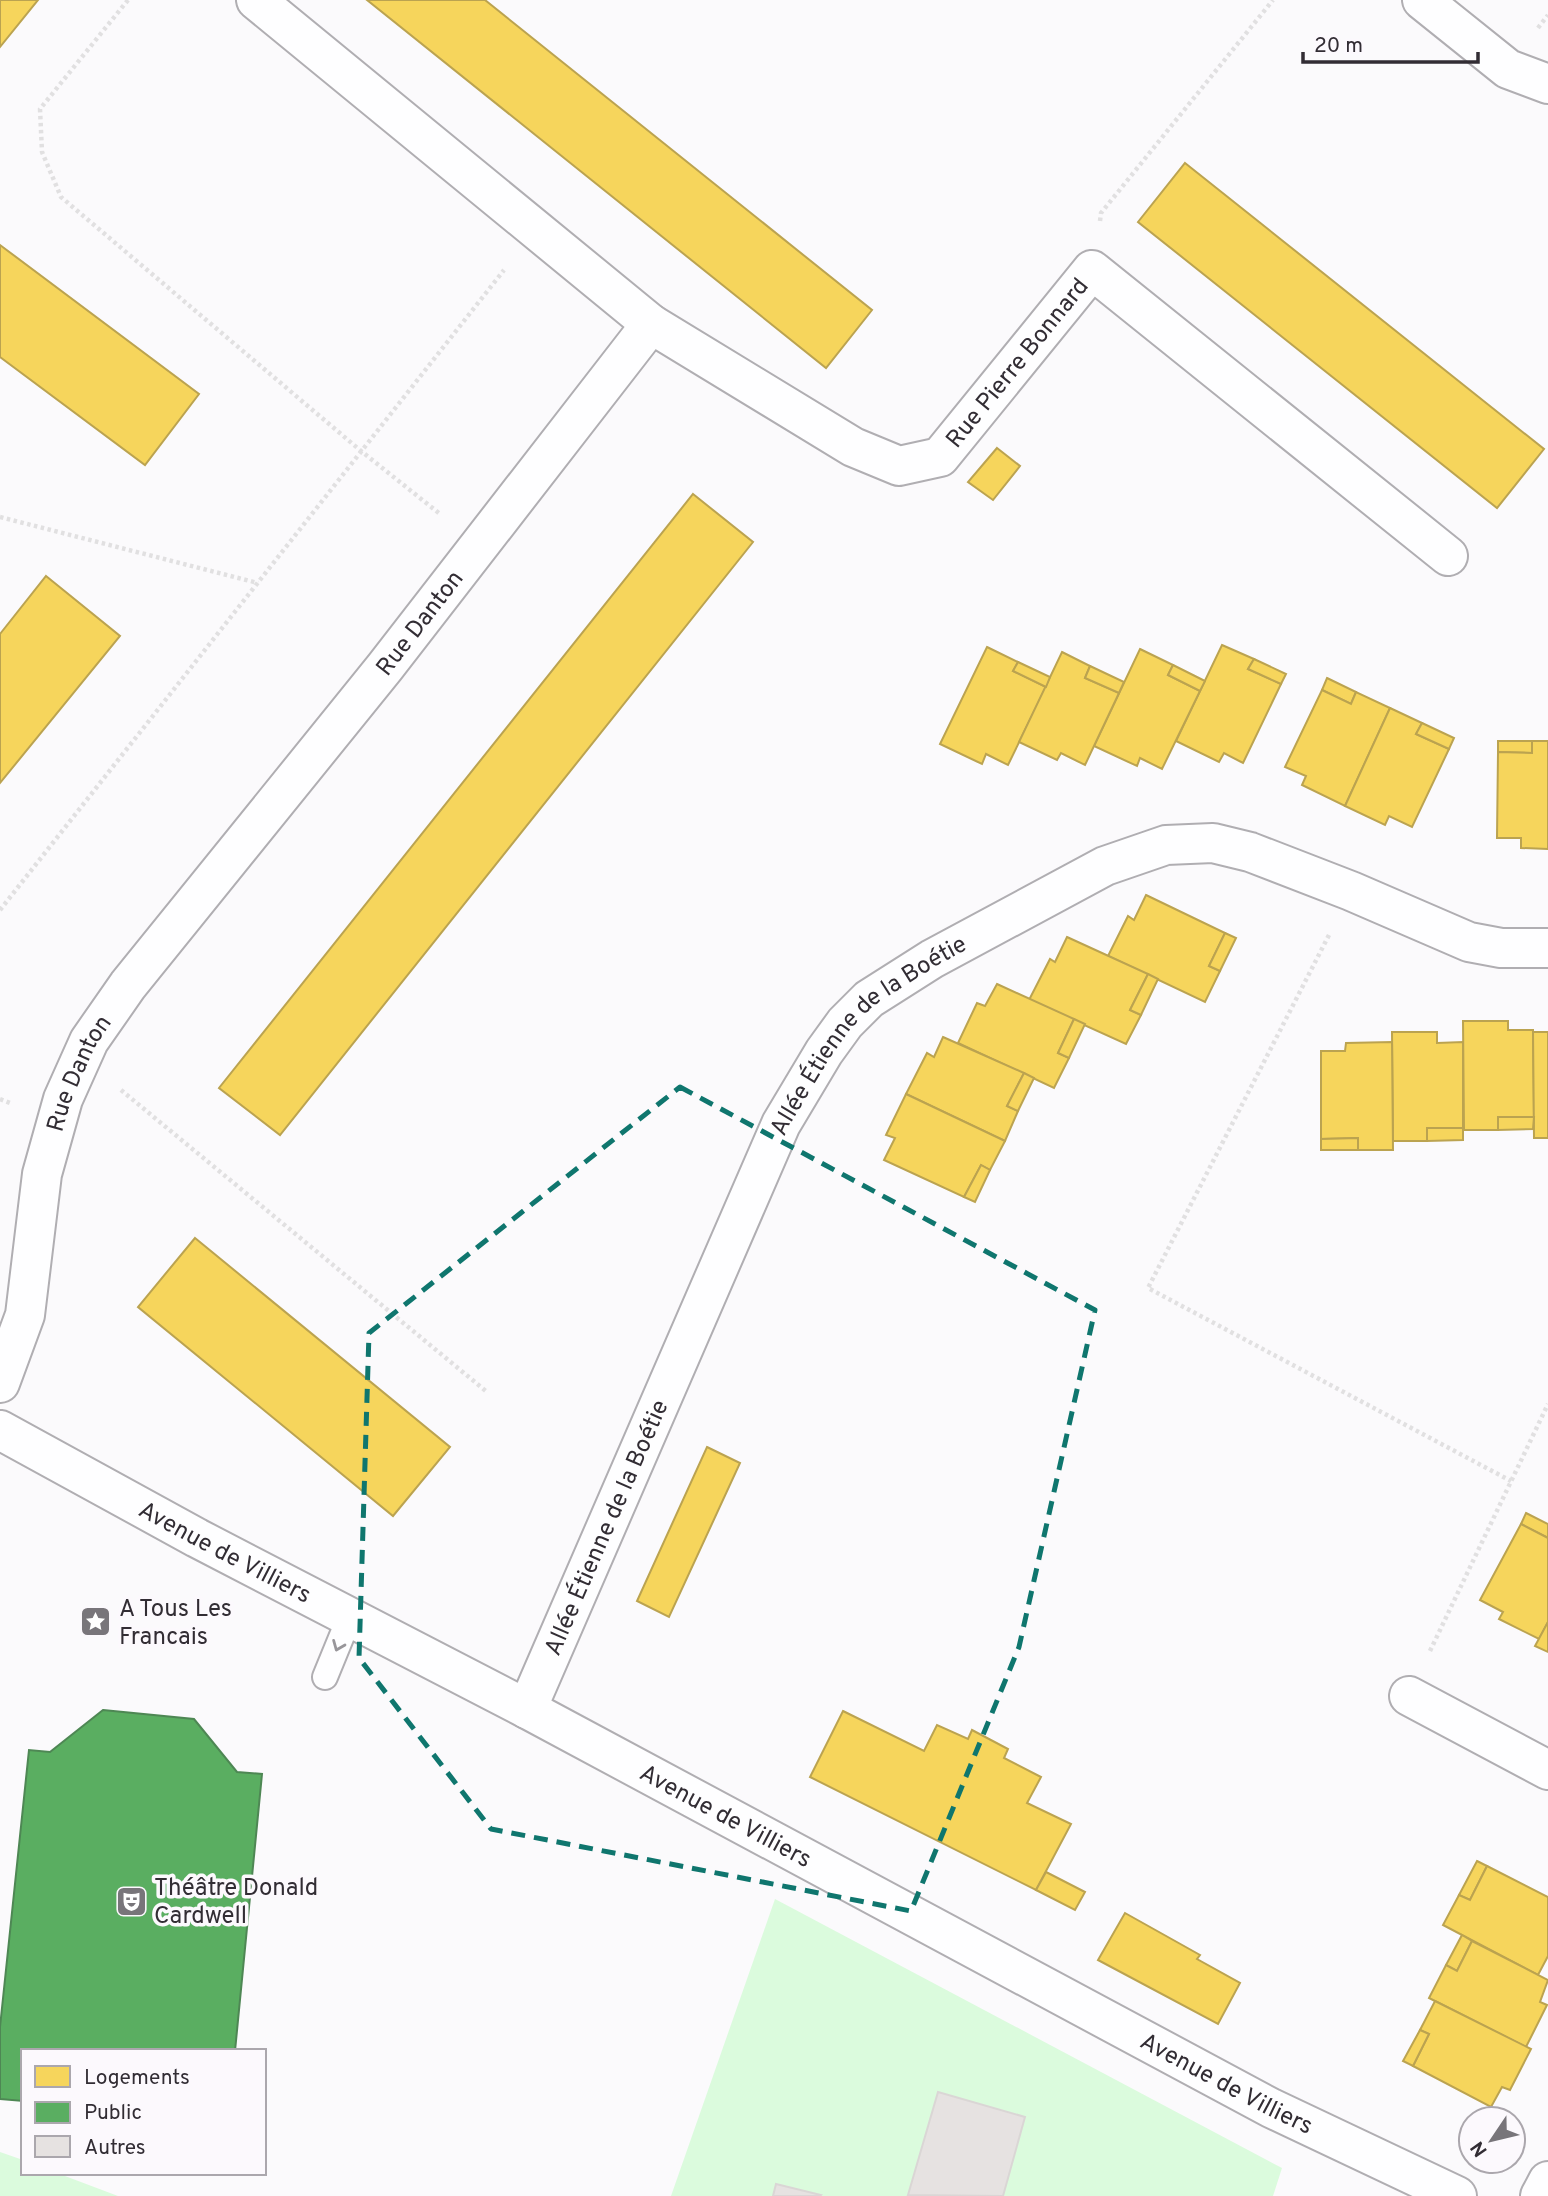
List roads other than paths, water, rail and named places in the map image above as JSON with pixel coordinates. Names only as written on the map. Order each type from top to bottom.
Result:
[{"type":"street","points":[[256,0],[651,324]]},
{"type":"street","points":[[1422,0],[1508,69],[1548,84]]},
{"type":"street","name":"Rue Pierre Bonnard","points":[[651,324],[853,447],[899,466],[940,457],[1092,270],[1448,556]]},
{"type":"street","name":"Rue Danton","points":[[0,1383],[25,1315],[42,1174],[63,1099],[89,1041],[128,985],[479,545],[651,324]]},
{"type":"street","name":"Allée Étienne de la Boétie","points":[[527,1709],[781,1124],[824,1052],[861,1007],[932,959],[1105,866],[1166,845],[1213,843],[1250,852],[1351,891],[1469,942],[1501,948],[1548,948]]},
{"type":"street","name":"Avenue de Villiers","points":[[0,1430],[197,1538],[527,1709],[1270,2108],[1457,2196]]},
{"type":"street","points":[[1409,1696],[1548,1769]]},
{"type":"street","points":[[1540,2196],[1548,2181]]},
{"type":"lane","points":[[325,1676],[350,1616]]},
{"type":"place","name":"A Tous Les Francais","points":[[96,1622]]},
{"type":"place","name":"Théâtre Donald Cardwell","points":[[131,1901]]}]
